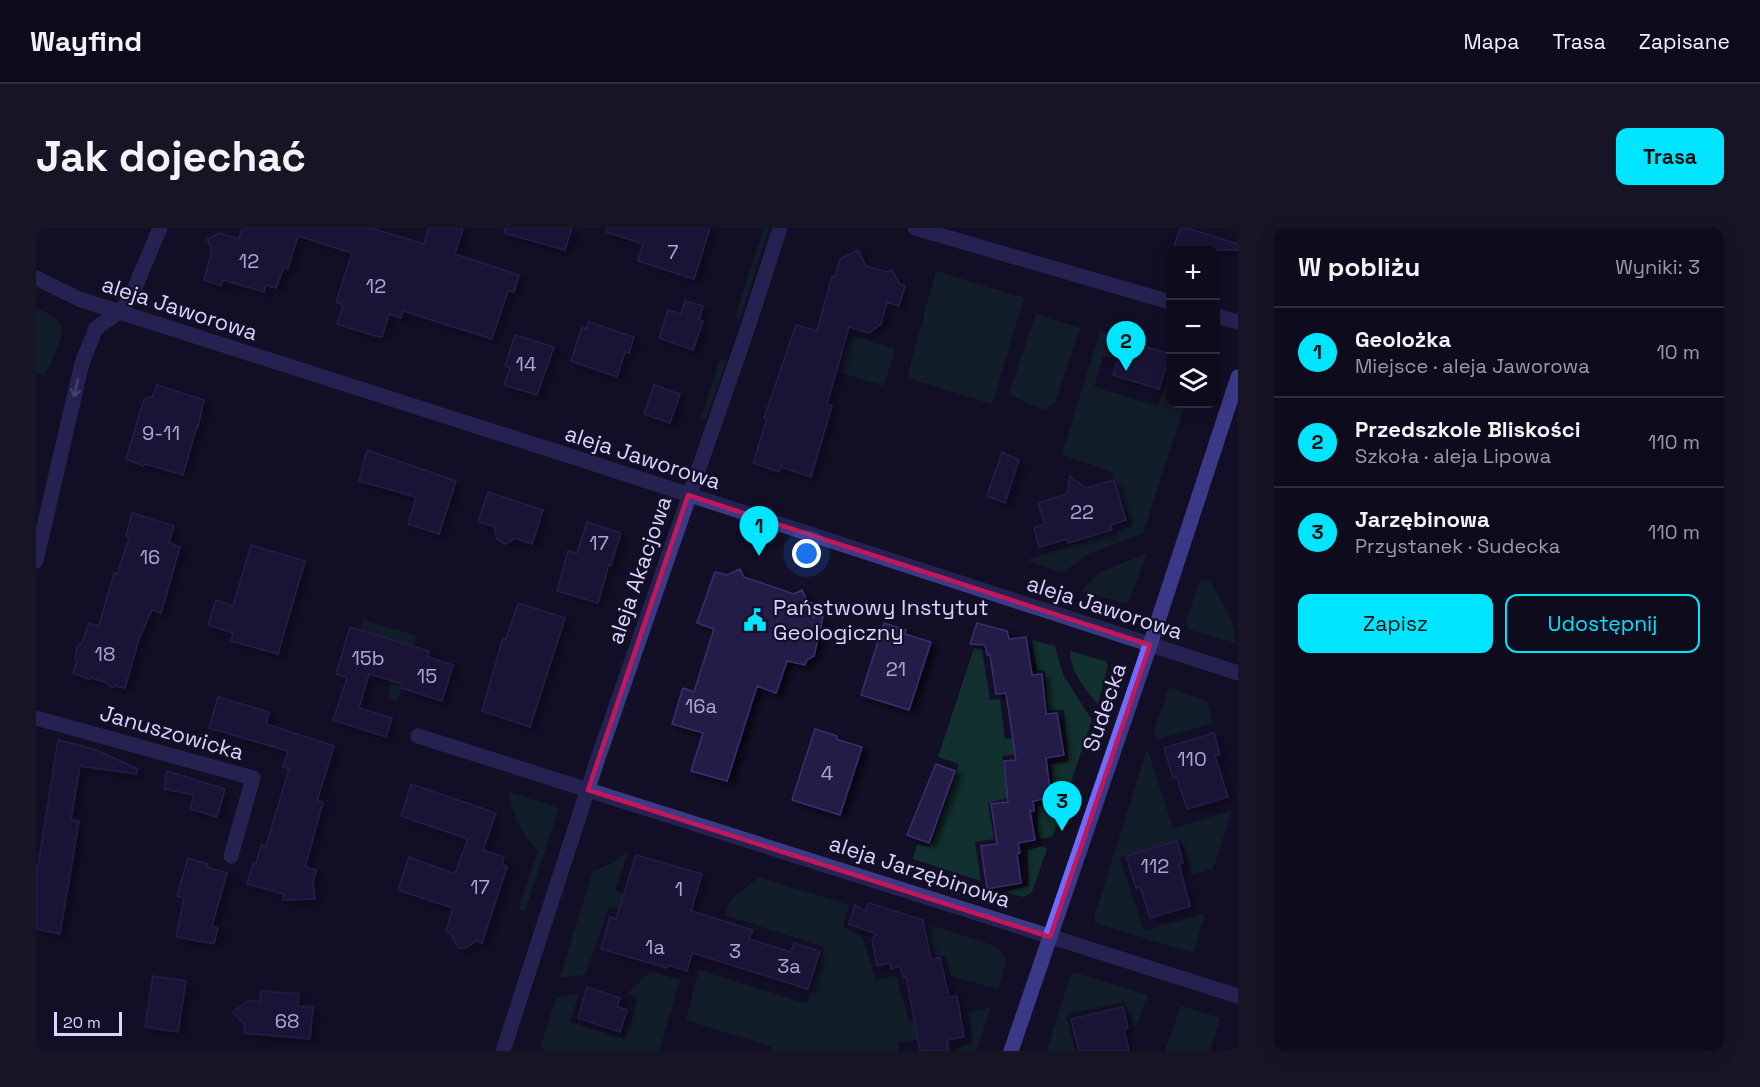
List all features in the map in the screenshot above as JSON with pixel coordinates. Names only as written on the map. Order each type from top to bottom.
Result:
[{"type":"street","points":[[36,561],[82,363],[96,328],[119,312],[130,299],[160,228]]},
{"type":"street","name":"aleja Akacjowa","points":[[503,1050],[588,790],[780,228]]},
{"type":"street","points":[[915,228],[1166,301]]},
{"type":"street","name":"aleja Jaworowa","points":[[36,278],[79,299],[1238,673]]},
{"type":"street","points":[[1220,317],[1238,322]]},
{"type":"street","name":"Sudecka","points":[[1011,1051],[1150,645],[1238,377]]},
{"type":"street","name":"Januszowicka","points":[[36,718],[253,778],[231,856]]},
{"type":"street","points":[[418,736],[588,790]]},
{"type":"street","name":"aleja Jarzębinowa","points":[[588,790],[1238,996]]},
{"type":"highlighted area","points":[[688,495],[1150,645],[1050,937],[588,790]]},
{"type":"green space","points":[[764,228],[769,228],[740,319],[735,317]]},
{"type":"green space","points":[[936,271],[1024,298],[992,404],[907,378]]},
{"type":"green space","points":[[36,308],[56,319],[61,329],[57,349],[45,375],[36,373]]},
{"type":"green space","points":[[1036,314],[1080,328],[1055,402],[1045,410],[1009,395]]},
{"type":"green space","points":[[1100,331],[1119,337],[1112,357],[1103,356],[1094,387],[1158,406],[1166,383],[1166,408],[1184,408],[1143,533],[1088,554],[1062,573],[1027,560],[1132,526],[1111,471],[1062,455]]},
{"type":"green space","points":[[850,335],[895,349],[884,386],[838,372]]},
{"type":"green space","points":[[720,359],[726,361],[706,419],[701,418]]},
{"type":"green space","points":[[1147,553],[1130,600],[1125,603],[1081,591],[1101,572]]},
{"type":"green space","points":[[1209,580],[1230,620],[1235,643],[1187,629],[1186,622],[1200,581]]},
{"type":"green space","points":[[363,620],[417,636],[397,702],[389,699],[389,680],[400,642],[360,630]]},
{"type":"green space","points":[[1032,640],[1055,646],[1063,675],[1092,720],[1053,836],[1041,839],[1038,830],[1038,806],[1055,804],[1051,764],[1068,762],[1064,710],[1047,710],[1045,671],[1037,670]]},
{"type":"green space","points":[[974,648],[982,649],[990,700],[1000,699],[1005,739],[1019,738],[1021,754],[1002,756],[1008,798],[988,803],[994,839],[975,842],[981,881],[913,859],[917,844],[930,847],[959,764],[938,757]]},
{"type":"green space","points":[[1070,651],[1105,661],[1108,665],[1098,704],[1083,686],[1076,673]]},
{"type":"green space","points":[[1171,688],[1207,701],[1213,723],[1157,740],[1154,731],[1168,690]]},
{"type":"green space","points":[[1147,749],[1173,829],[1232,810],[1213,869],[1192,874],[1181,839],[1120,858],[1144,931],[1205,913],[1193,953],[1095,923],[1095,915]]},
{"type":"green space","points":[[509,792],[559,808],[525,911],[519,908],[538,850],[526,837],[518,823]]},
{"type":"green space","points":[[1043,846],[1047,849],[1032,892],[1024,897],[1004,892],[1029,886],[1028,850]]},
{"type":"green space","points":[[628,851],[615,891],[694,915],[689,932],[609,906],[585,975],[560,977],[593,871],[615,862]]},
{"type":"green space","points":[[759,877],[849,905],[843,927],[862,936],[876,980],[896,976],[909,1021],[920,1020],[925,1038],[898,1043],[899,1051],[771,1051],[772,1047],[686,1020],[699,970],[807,1004],[824,947],[725,915],[731,900]]},
{"type":"green space","points":[[928,924],[998,947],[1006,960],[998,989],[951,976],[945,956],[930,955]]},
{"type":"green space","points":[[650,972],[680,980],[659,1051],[544,1051],[541,1046],[556,998],[579,993],[570,1022],[625,1039],[638,999],[628,993]]},
{"type":"green space","points":[[1077,973],[1148,995],[1135,1028],[1124,1002],[1066,1014],[1075,1051],[1047,1051],[1070,976]]},
{"type":"green space","points":[[1181,1006],[1220,1018],[1210,1051],[1165,1051]]},
{"type":"green space","points":[[991,1007],[976,1051],[957,1051],[973,1042],[968,1013]]},
{"type":"building","points":[[242,228],[371,228],[424,244],[428,228],[463,228],[455,254],[519,275],[514,292],[508,291],[492,339],[403,311],[401,318],[389,314],[382,337],[375,336],[337,324],[343,305],[336,302],[352,253],[298,236],[288,269],[284,267],[276,288],[266,285],[264,292],[223,280],[221,286],[204,280],[212,250],[207,239],[220,233],[239,239]]},
{"type":"building","points":[[505,228],[572,228],[565,250],[504,233]]},
{"type":"building","points":[[607,228],[710,228],[694,279],[638,261],[643,244],[606,232]]},
{"type":"building","points":[[1180,228],[1187,228],[1238,244],[1238,250],[1220,250],[1220,246],[1174,246]]},
{"type":"building","points":[[858,250],[866,266],[887,272],[892,270],[900,284],[905,286],[899,306],[887,302],[881,324],[869,333],[849,327],[827,404],[832,406],[811,477],[781,467],[779,472],[753,463],[767,419],[764,418],[796,325],[817,331],[832,276],[835,277],[840,259]]},
{"type":"building","points":[[685,301],[703,306],[699,320],[703,321],[693,350],[659,338],[668,310],[681,314]]},
{"type":"building","points":[[589,322],[634,337],[629,353],[625,352],[617,377],[571,361],[582,327],[586,329]]},
{"type":"building","points":[[515,335],[554,347],[537,395],[504,385],[510,368],[505,366]]},
{"type":"building","points":[[1124,340],[1166,353],[1166,367],[1159,389],[1113,375]]},
{"type":"building","points":[[157,385],[204,400],[183,475],[146,464],[143,466],[126,459],[144,399],[152,397]]},
{"type":"building","points":[[654,385],[680,394],[670,423],[644,414]]},
{"type":"building","points":[[367,450],[456,481],[439,534],[408,524],[416,497],[359,481]]},
{"type":"building","points":[[1002,452],[1019,460],[1005,503],[987,496]]},
{"type":"building","points":[[1070,476],[1086,488],[1114,480],[1126,520],[1110,525],[1112,530],[1068,543],[1067,539],[1039,547],[1034,527],[1045,524],[1038,503],[1067,494]]},
{"type":"building","points":[[488,492],[543,510],[532,544],[515,538],[505,544],[497,539],[496,527],[478,522]]},
{"type":"building","points":[[132,513],[174,526],[169,543],[180,547],[161,613],[152,610],[139,639],[125,688],[116,686],[111,688],[107,683],[73,673],[78,645],[82,643],[89,623],[99,626],[114,573],[117,574],[129,538],[126,536]]},
{"type":"building","points":[[587,522],[621,533],[598,603],[557,591],[568,551],[577,553]]},
{"type":"building","points":[[251,545],[305,561],[278,654],[231,641],[233,633],[208,625],[216,600],[233,606]]},
{"type":"building","points":[[740,569],[744,577],[794,594],[802,590],[808,602],[816,604],[812,617],[823,617],[814,656],[807,660],[805,665],[787,661],[776,693],[757,686],[727,781],[691,771],[703,733],[672,724],[683,688],[694,692],[714,629],[697,623],[715,572],[727,575]]},
{"type":"building","points":[[518,603],[565,618],[530,727],[482,711],[503,638],[506,639]]},
{"type":"building","points":[[884,623],[906,630],[905,634],[931,642],[909,710],[861,695]]},
{"type":"building","points":[[977,623],[1007,631],[1009,639],[1026,637],[1032,675],[1042,674],[1046,714],[1057,713],[1064,755],[1046,758],[1051,798],[1033,801],[1034,811],[1030,811],[1035,840],[1018,843],[1020,853],[1017,854],[1021,883],[987,889],[981,846],[997,844],[991,804],[1008,802],[1004,761],[1016,760],[1006,693],[996,694],[990,655],[987,655],[985,645],[970,644]]},
{"type":"building","points":[[350,627],[429,651],[428,657],[453,665],[442,701],[401,688],[403,684],[369,674],[359,708],[392,718],[386,737],[333,720],[347,678],[336,674]]},
{"type":"building","points":[[218,697],[269,712],[266,724],[334,746],[317,801],[323,802],[305,867],[316,870],[313,883],[315,899],[283,900],[284,894],[247,884],[261,845],[266,846],[289,769],[283,767],[288,751],[209,728]]},
{"type":"building","points":[[815,729],[837,736],[836,739],[862,747],[840,815],[792,800]]},
{"type":"building","points":[[1214,733],[1220,754],[1215,756],[1228,797],[1187,809],[1177,778],[1173,778],[1164,748]]},
{"type":"building","points":[[58,740],[94,749],[138,769],[136,774],[80,766],[71,820],[79,821],[60,934],[36,929],[36,866],[38,866]]},
{"type":"building","points":[[936,764],[955,771],[929,843],[907,835]]},
{"type":"building","points":[[167,771],[225,789],[217,817],[190,809],[194,795],[164,789]]},
{"type":"building","points":[[411,784],[496,813],[483,850],[504,857],[502,864],[507,867],[482,943],[476,941],[466,948],[458,948],[450,933],[446,931],[453,908],[398,890],[409,857],[455,874],[468,839],[401,816]]},
{"type":"building","points":[[1177,841],[1183,863],[1179,864],[1190,906],[1150,918],[1140,887],[1136,888],[1126,856]]},
{"type":"building","points":[[636,855],[702,874],[691,911],[753,930],[749,939],[791,952],[794,943],[820,951],[808,989],[692,953],[687,971],[668,965],[667,968],[601,949],[610,917],[616,919]]},
{"type":"building","points":[[188,858],[227,873],[212,926],[218,928],[214,944],[176,937],[184,898],[177,896]]},
{"type":"building","points":[[869,903],[923,920],[931,960],[940,957],[949,997],[957,996],[964,1037],[947,1040],[949,1051],[920,1051],[906,976],[903,977],[900,966],[891,969],[890,963],[877,966],[872,940],[876,934],[849,924],[855,905],[865,911]]},
{"type":"building","points":[[153,976],[186,981],[178,1032],[145,1027]]},
{"type":"building","points":[[587,987],[620,998],[617,1007],[627,1010],[620,1032],[578,1018]]},
{"type":"building","points":[[261,991],[299,994],[298,1006],[313,1007],[310,1039],[244,1033],[245,1025],[233,1012],[249,1000],[260,1002]]},
{"type":"building","points":[[1123,1007],[1128,1028],[1124,1029],[1129,1051],[1079,1051],[1071,1019]]},
{"type":"place","name":"Przedszkole Bliskości","points":[[1126,371]]},
{"type":"place","name":"Geolożka","points":[[759,556]]},
{"type":"place","name":"Państwowy Instytut Geologiczny","points":[[755,620]]},
{"type":"place","name":"Jarzębinowa","points":[[1062,831]]}]
